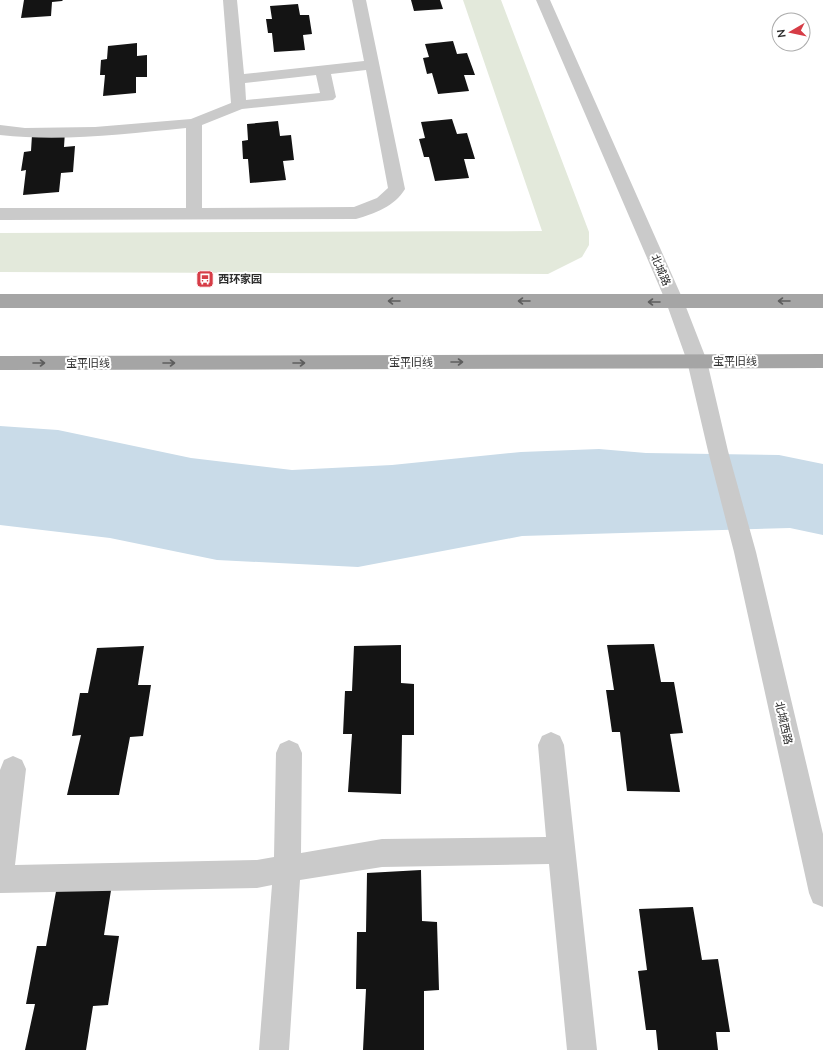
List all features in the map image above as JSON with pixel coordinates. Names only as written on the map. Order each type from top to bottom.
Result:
[{"type":"main road","points":[[0,301],[823,301]]},
{"type":"main road","name":"宝平旧线","points":[[0,363],[823,362]]},
{"type":"street","points":[[230,0],[239,105]]},
{"type":"street","points":[[0,214],[356,213],[383,202],[397,189],[359,0]]},
{"type":"street","name":"北城路","points":[[544,0],[675,302],[697,362],[718,451],[745,552]]},
{"type":"street","points":[[237,79],[372,65]]},
{"type":"street","points":[[0,130],[25,133],[95,132],[194,123],[239,105],[328,97],[323,70],[328,69]]},
{"type":"street","points":[[194,123],[194,214]]},
{"type":"street","name":"北城西路","points":[[745,552],[823,894]]},
{"type":"street","points":[[551,745],[582,1050]]},
{"type":"street","points":[[274,1050],[287,869],[289,753]]},
{"type":"street","points":[[0,873],[13,769]]},
{"type":"street","points":[[0,879],[257,874],[382,853],[561,850]]},
{"type":"shaded area","points":[[463,0],[501,0],[589,232],[589,245],[582,257],[548,274],[0,272],[0,233],[542,231]]},
{"type":"water","points":[[0,426],[58,430],[191,458],[292,470],[392,465],[521,452],[599,449],[646,453],[779,455],[823,464],[823,535],[790,528],[522,536],[358,567],[217,560],[110,538],[0,525]]},
{"type":"building","points":[[24,0],[63,0],[52,2],[51,16],[21,18]]},
{"type":"building","points":[[411,0],[440,0],[443,9],[414,11]]},
{"type":"building","points":[[298,4],[300,15],[309,15],[312,34],[303,35],[305,50],[274,52],[272,33],[268,33],[266,19],[272,19],[270,6]]},
{"type":"building","points":[[453,41],[457,54],[467,53],[475,75],[464,75],[469,91],[438,94],[432,73],[427,74],[423,58],[429,57],[425,44]]},
{"type":"building","points":[[137,43],[137,56],[147,55],[147,77],[136,77],[136,93],[103,96],[105,75],[100,75],[101,60],[107,59],[108,46]]},
{"type":"building","points":[[452,119],[457,134],[467,133],[475,159],[464,159],[469,178],[435,181],[429,157],[424,157],[419,139],[425,138],[421,122]]},
{"type":"building","points":[[278,121],[280,136],[291,135],[294,160],[283,161],[286,180],[250,183],[248,159],[243,159],[242,141],[248,140],[247,124]]},
{"type":"building","points":[[65,131],[64,147],[75,146],[73,172],[61,173],[59,192],[23,195],[26,170],[21,171],[24,152],[31,151],[32,135]]},
{"type":"building","points":[[654,644],[661,682],[674,682],[683,733],[670,734],[680,792],[627,791],[620,732],[612,732],[606,690],[614,690],[607,645]]},
{"type":"building","points":[[401,645],[401,683],[414,684],[414,735],[402,735],[401,794],[348,792],[352,734],[343,734],[345,691],[352,691],[354,646]]},
{"type":"building","points":[[144,646],[138,685],[151,685],[143,736],[130,737],[119,795],[67,795],[81,735],[72,736],[80,693],[88,693],[97,648]]},
{"type":"building","points":[[421,870],[422,921],[437,922],[439,990],[424,991],[424,1050],[363,1050],[366,989],[356,989],[357,932],[366,932],[367,873]]},
{"type":"building","points":[[112,884],[104,935],[119,936],[108,1005],[93,1006],[86,1050],[25,1050],[35,1004],[26,1004],[37,946],[46,946],[57,886]]},
{"type":"building","points":[[693,907],[702,960],[718,959],[730,1032],[716,1032],[718,1050],[658,1050],[656,1030],[646,1030],[638,971],[647,970],[639,909]]},
{"type":"place","name":"西环家园","points":[[205,279]]}]
